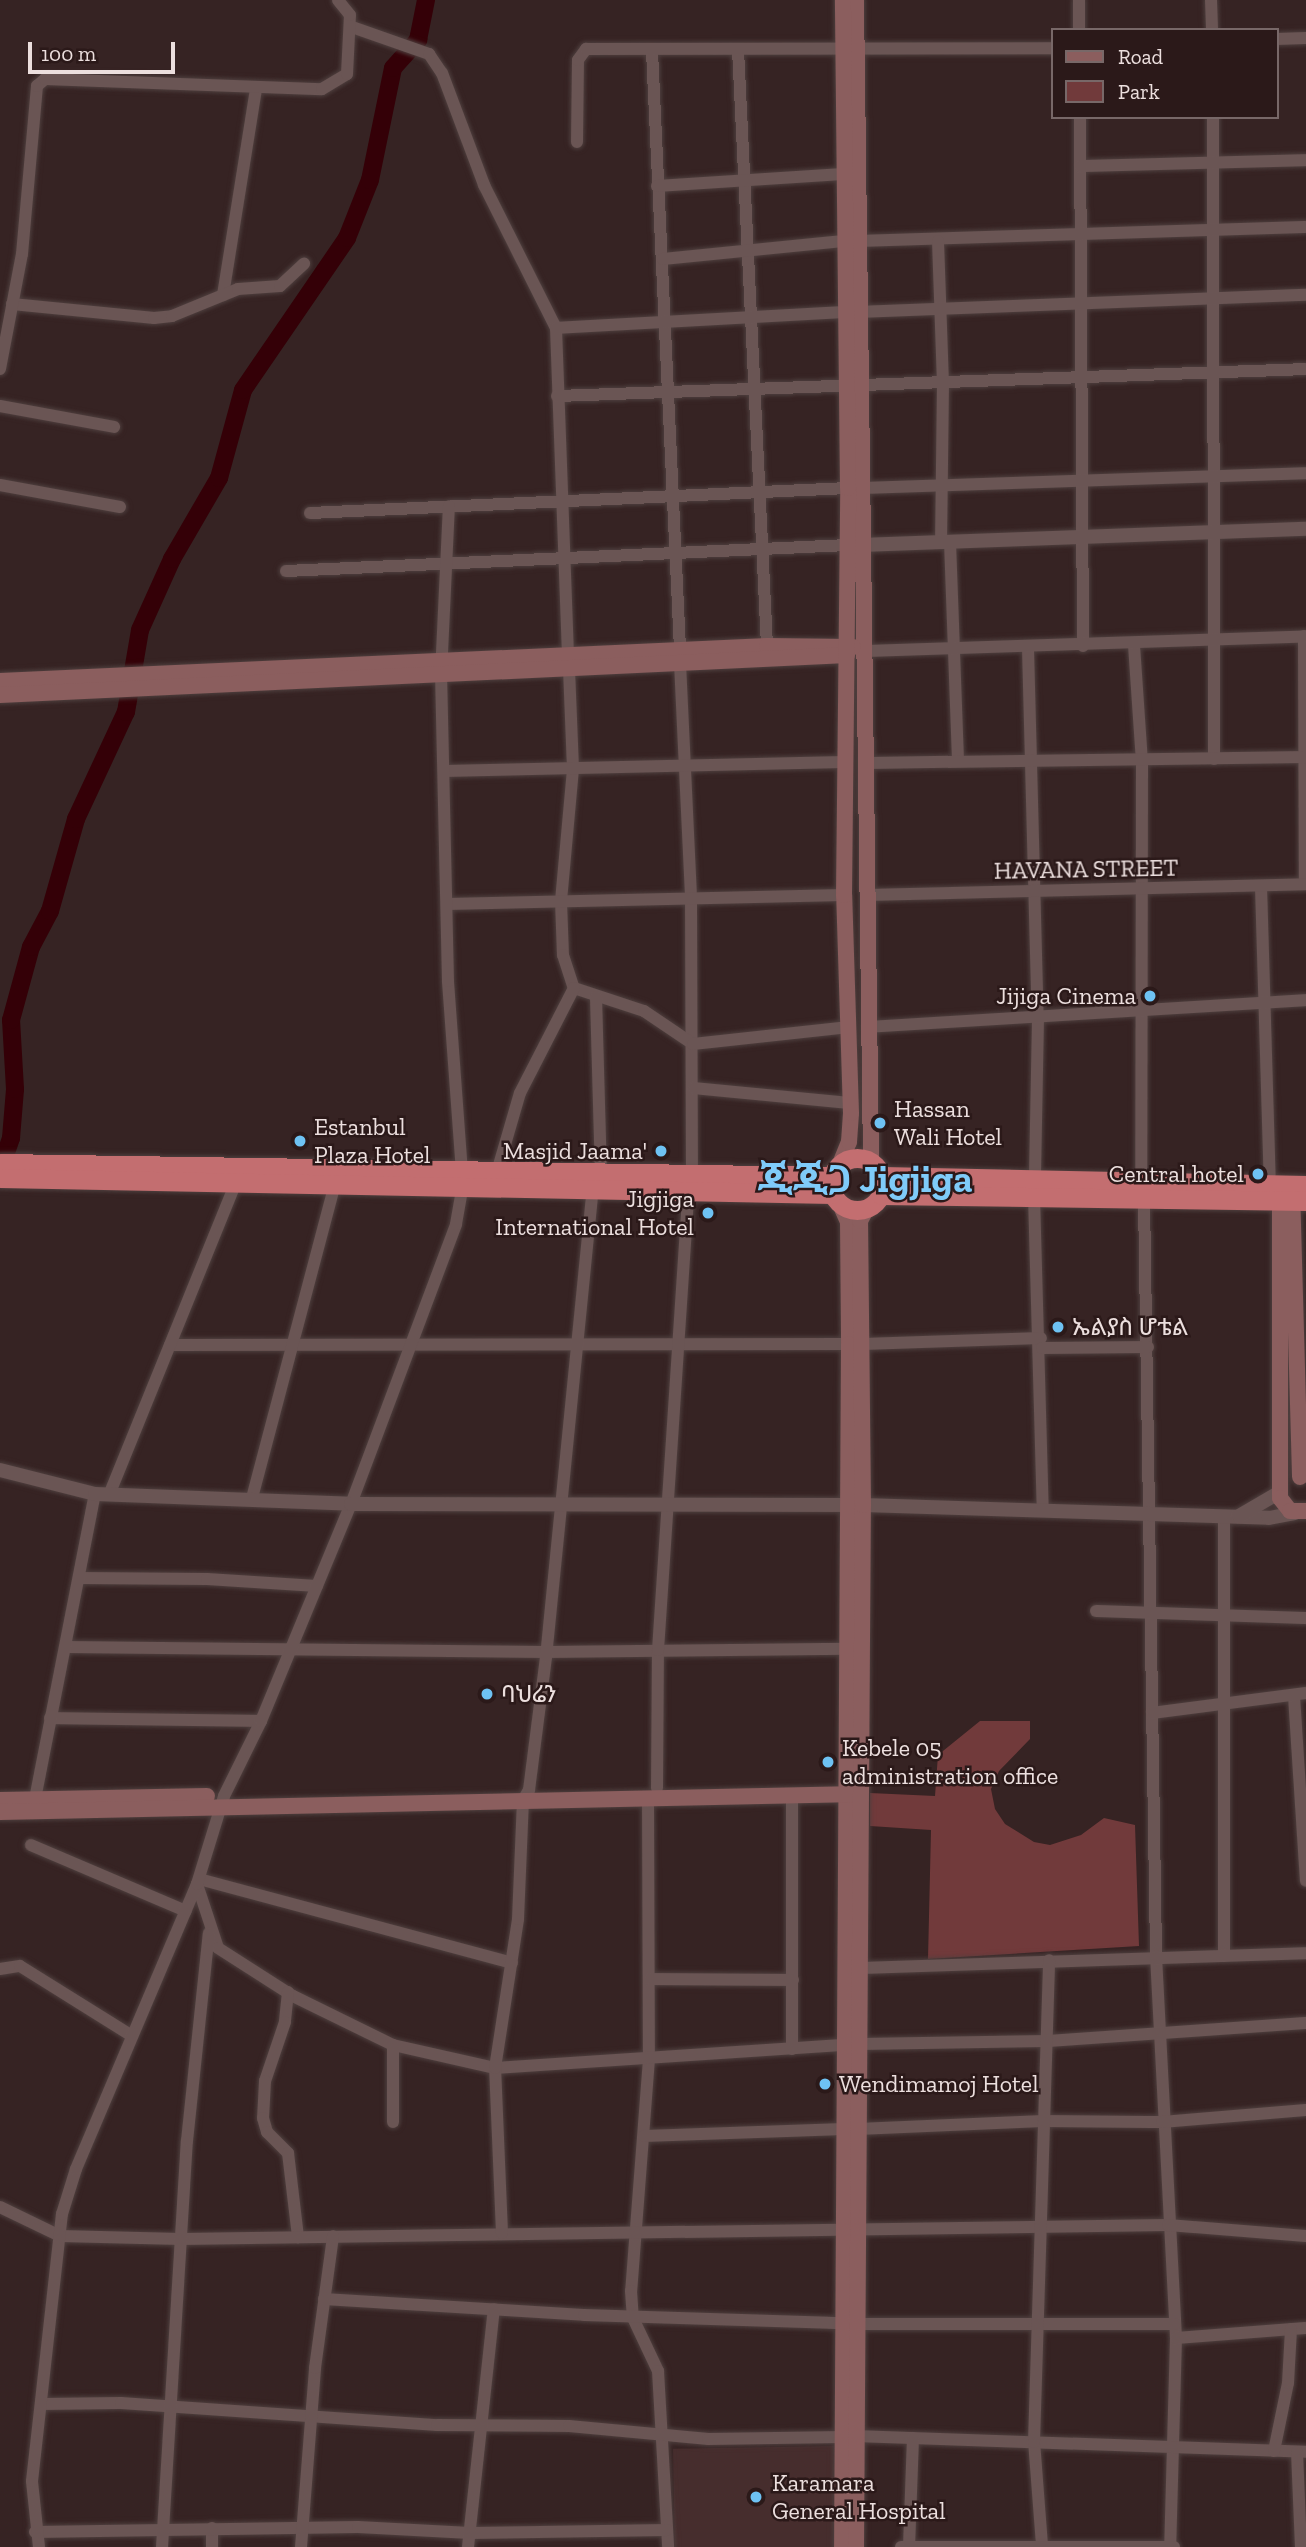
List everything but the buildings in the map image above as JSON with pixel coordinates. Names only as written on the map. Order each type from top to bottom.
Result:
[{"type":"highway","points":[[836,1184],[853,1158],[875,1185]]},
{"type":"highway","points":[[0,1163],[49,1171],[236,1182],[335,1183],[462,1178],[497,1172],[597,1181]]},
{"type":"highway","points":[[0,1178],[49,1171],[836,1184]]},
{"type":"highway","points":[[836,1184],[850,1209],[875,1185],[1290,1192]]},
{"type":"main road","points":[[843,0],[850,47],[850,312],[854,545],[846,650],[844,762],[849,1142],[836,1184],[848,1222],[856,1344]]},
{"type":"main road","points":[[850,241],[843,174],[850,47],[856,0]]},
{"type":"main road","points":[[842,2547],[849,2436],[856,1344],[860,1221],[875,1185],[867,1027],[866,651],[854,545]]},
{"type":"main road","points":[[680,656],[767,646],[866,651]]},
{"type":"main road","points":[[0,695],[92,685],[846,650]]},
{"type":"main road","points":[[0,681],[92,685]]},
{"type":"main road","points":[[1282,1488],[1303,1478],[1294,1394],[1290,1192]]},
{"type":"main road","points":[[1290,1192],[1282,1488],[1285,1508],[1302,1514]]},
{"type":"main road","points":[[852,2044],[860,1968],[848,1649],[856,1505]]},
{"type":"main road","points":[[0,1812],[223,1801],[854,1789]]},
{"type":"main road","points":[[653,1793],[792,1794],[854,1789]]},
{"type":"main road","points":[[0,1800],[223,1801]]},
{"type":"main road","points":[[849,2436],[856,2547]]},
{"type":"street","points":[[0,369],[22,254],[34,96],[45,79],[321,89],[339,83],[347,74],[351,15],[338,0]]},
{"type":"street","points":[[1079,0],[1079,28]]},
{"type":"street","points":[[1211,0],[1212,28]]},
{"type":"street","points":[[352,27],[390,38],[429,54],[442,72],[497,215],[556,328],[573,769],[561,901],[563,955],[574,988],[520,1093],[497,1172]]},
{"type":"street","points":[[1278,39],[1306,38]]},
{"type":"street","points":[[577,142],[582,50],[1050,48]]},
{"type":"street","points":[[738,49],[762,492],[767,646]]},
{"type":"street","points":[[652,51],[657,186],[679,554],[680,656],[691,898],[694,1087],[691,1182],[658,1650],[649,2059],[635,2235],[633,2318],[657,2371],[663,2432],[668,2547]]},
{"type":"street","points":[[223,295],[256,88]]},
{"type":"street","points":[[1080,119],[1083,646]]},
{"type":"street","points":[[1213,119],[1216,371],[1214,759]]},
{"type":"street","points":[[1080,166],[1213,165],[1306,160]]},
{"type":"street","points":[[657,186],[843,174]]},
{"type":"street","points":[[663,259],[850,241],[938,241],[1080,232],[1306,228]]},
{"type":"street","points":[[938,241],[943,383],[942,485],[958,761]]},
{"type":"street","points":[[12,304],[153,318],[172,316],[238,289],[280,286],[304,264]]},
{"type":"street","points":[[556,328],[752,316],[1306,295]]},
{"type":"street","points":[[557,396],[1306,369]]},
{"type":"street","points":[[0,406],[114,427]]},
{"type":"street","points":[[310,513],[854,488],[1306,473]]},
{"type":"street","points":[[0,485],[120,507]]},
{"type":"street","points":[[39,2547],[35,2532],[32,2481],[60,2236],[76,2169],[198,1881],[223,1801],[261,1721],[351,1504],[415,1342],[456,1224],[462,1178],[447,904],[441,668],[449,506]]},
{"type":"street","points":[[286,571],[854,545],[1306,529]]},
{"type":"street","points":[[866,651],[1134,645],[1305,636],[1306,884]]},
{"type":"street","points":[[901,2547],[1171,2547],[1176,2338],[1162,2122],[1156,1956],[1148,1347],[1143,1190],[1142,761],[1134,645]]},
{"type":"street","points":[[1028,648],[1032,890],[1038,1019],[1035,1188],[1041,1343],[1043,1511]]},
{"type":"street","points":[[868,763],[1305,757]]},
{"type":"street","points":[[444,771],[844,762]]},
{"type":"street","name":"HAVANA STREET","points":[[866,895],[1306,884]]},
{"type":"street","points":[[1261,886],[1267,1003],[1290,1192]]},
{"type":"street","points":[[447,904],[844,895]]},
{"type":"street","points":[[574,988],[596,998],[644,1011],[693,1044],[849,1027]]},
{"type":"street","points":[[502,2233],[495,2068],[512,1963],[526,1795],[546,1652],[597,1181],[596,998]]},
{"type":"street","points":[[867,1027],[1038,1019],[1306,1000]]},
{"type":"street","points":[[694,1087],[850,1103]]},
{"type":"street","points":[[34,1799],[79,1578],[102,1495],[170,1345],[236,1182]]},
{"type":"street","points":[[252,1498],[335,1183]]},
{"type":"street","points":[[170,1345],[393,1348],[415,1342],[577,1347],[1041,1343],[1148,1347]]},
{"type":"street","points":[[1294,1394],[1306,1423]]},
{"type":"street","points":[[0,1470],[102,1495],[252,1498],[351,1504],[670,1507],[856,1505],[1232,1516],[1302,1514]]},
{"type":"street","points":[[1232,1516],[1282,1488]]},
{"type":"street","points":[[1224,1956],[1224,1614],[1232,1516]]},
{"type":"street","points":[[79,1578],[207,1579],[317,1586]]},
{"type":"street","points":[[1096,1611],[1151,1616],[1224,1614],[1306,1618]]},
{"type":"street","points":[[65,1647],[546,1652],[848,1649]]},
{"type":"street","points":[[1152,1713],[1225,1707],[1300,1695],[1306,1881]]},
{"type":"street","points":[[50,1718],[261,1721]]},
{"type":"street","points":[[792,1794],[792,2049]]},
{"type":"street","points":[[31,1845],[186,1911]]},
{"type":"street","points":[[198,1881],[512,1963]]},
{"type":"street","points":[[198,1881],[209,1933],[218,1948],[288,1992],[394,2045],[495,2068],[852,2044],[1048,2041],[1306,2023]]},
{"type":"street","points":[[162,2547],[198,2009],[209,1933]]},
{"type":"street","points":[[860,1968],[1306,1953]]},
{"type":"street","points":[[1042,2545],[1034,2442],[1049,1960]]},
{"type":"street","points":[[0,1969],[20,1966],[132,2036]]},
{"type":"street","points":[[650,1979],[793,1980]]},
{"type":"street","points":[[288,1992],[285,2022],[265,2081],[263,2118],[267,2132],[288,2153],[298,2237]]},
{"type":"street","points":[[393,2122],[394,2045]]},
{"type":"street","points":[[644,2136],[1043,2121],[1162,2122],[1306,2110]]},
{"type":"street","points":[[0,2207],[60,2236],[181,2239],[502,2233],[635,2235],[1168,2225],[1306,2236]]},
{"type":"street","points":[[301,2547],[324,2299],[334,2236]]},
{"type":"street","points":[[324,2299],[633,2318],[849,2323],[1175,2324]]},
{"type":"street","points":[[468,2547],[479,2425],[494,2309]]},
{"type":"street","points":[[1176,2338],[1306,2328]]},
{"type":"street","points":[[1274,2451],[1288,2383],[1292,2329]]},
{"type":"street","points":[[41,2404],[172,2406],[312,2418],[663,2432],[708,2439],[849,2436],[1302,2452],[1301,2547]]},
{"type":"street","points":[[909,2547],[913,2438]]},
{"type":"street","points":[[35,2532],[304,2527],[470,2533],[667,2530]]},
{"type":"street","points":[[212,2528],[212,2547]]},
{"type":"shaded area","name":"Karamara General Hospital","points":[[836,2446],[838,2547],[675,2547],[673,2449]]},
{"type":"green space","points":[[980,1721],[1030,1721],[1030,1739],[999,1771],[991,1789],[995,1809],[1005,1824],[1034,1842],[1050,1845],[1081,1835],[1104,1818],[1135,1825],[1139,1946],[928,1959],[931,1830],[870,1826],[870,1793],[935,1796],[938,1755]]},
{"type":"waterway","points":[[0,1170],[11,1138],[15,1089],[11,1020],[31,947],[50,911],[76,819],[126,712],[140,630],[172,559],[219,478],[243,390],[347,238],[370,180],[393,68],[418,40],[426,0]]},
{"type":"place","name":"Jijiga Cinema","points":[[1150,996]]},
{"type":"place","name":"Hassan Wali Hotel","points":[[880,1123]]},
{"type":"place","name":"Estanbul Plaza Hotel","points":[[300,1141]]},
{"type":"place","name":"Masjid Jaama'","points":[[661,1151]]},
{"type":"place","name":"Central hotel","points":[[1258,1174]]},
{"type":"place","name":"Jigjiga International Hotel","points":[[708,1213]]},
{"type":"place","name":"ኤልያስ ሆቴል","points":[[1058,1327]]},
{"type":"place","name":"ባህሬን","points":[[487,1694]]},
{"type":"place","name":"Kebele 05 administration office","points":[[828,1762]]},
{"type":"place","name":"Wendimamoj Hotel","points":[[825,2084]]},
{"type":"place","name":"Karamara General Hospital","points":[[756,2497]]},
{"type":"district","name":"ጂጂጋ Jigjiga","points":[[865,1180]]}]
